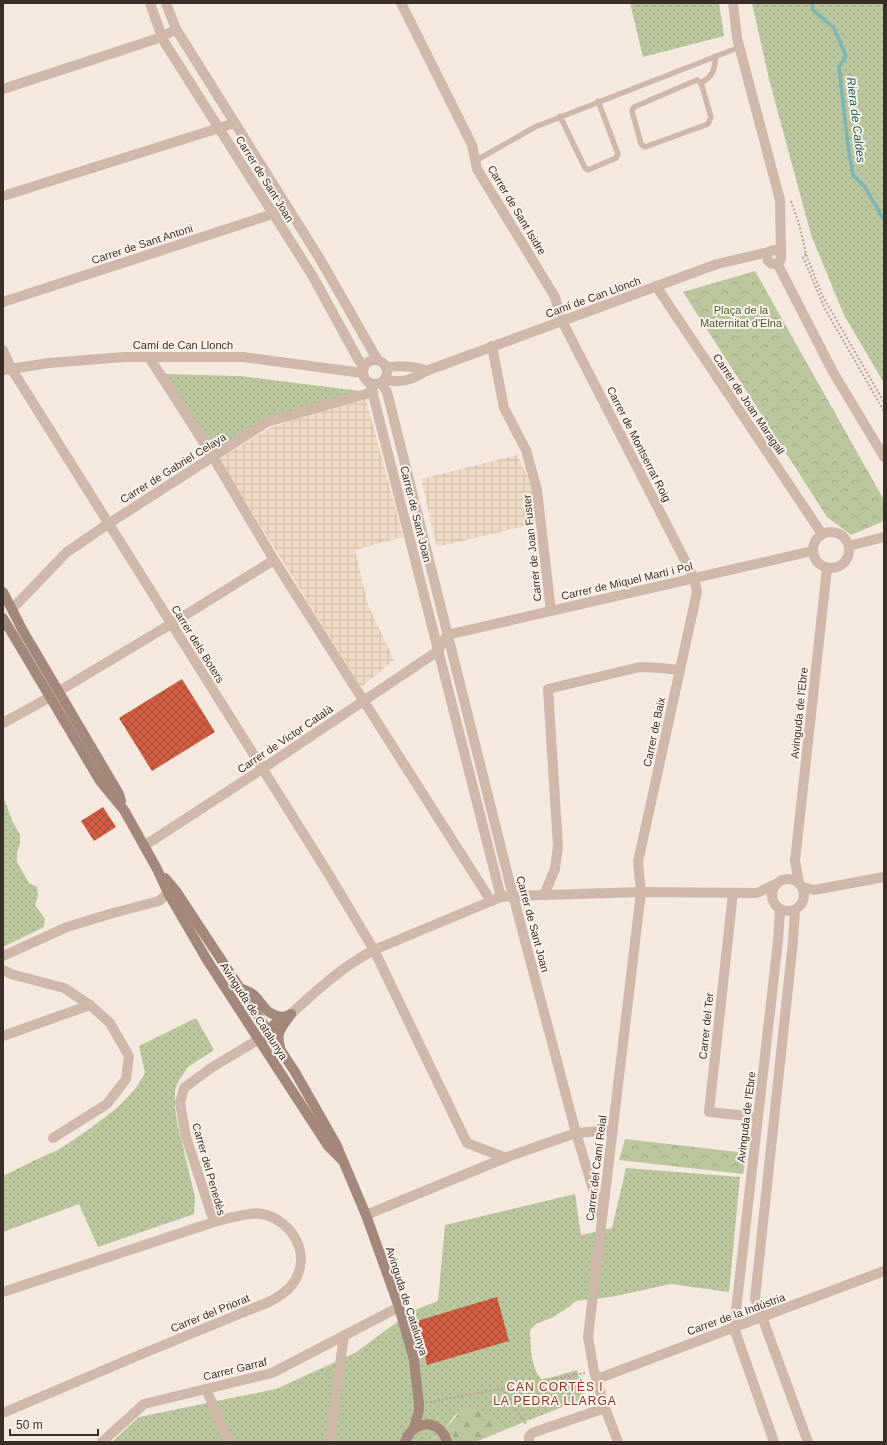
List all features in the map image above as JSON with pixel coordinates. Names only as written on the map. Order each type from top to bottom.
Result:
[{"type":"street","name":"Carrer de Sant Joan","points":[[150,3],[162,37],[312,275],[363,370]]},
{"type":"street","name":"Carrer de Sant Joan","points":[[166,3],[176,29],[320,259],[377,359]]},
{"type":"street","name":"Carrer de Sant Isidre","points":[[401,3],[472,145],[477,169],[555,297],[562,321]]},
{"type":"street","points":[[733,3],[740,47],[780,200],[779,259],[833,372],[884,457]]},
{"type":"street","points":[[3,89],[162,37],[176,29]]},
{"type":"street","points":[[3,196],[235,123]]},
{"type":"street","name":"Carrer de Sant Antoni","points":[[3,302],[288,209]]},
{"type":"street","name":"Camí de Can Llonch","points":[[383,381],[398,382],[416,377],[426,371],[492,346],[717,264],[769,252],[767,257],[769,262],[773,264],[779,259]]},
{"type":"street","name":"Carrer de Joan Maragall","points":[[656,286],[822,534]]},
{"type":"street","name":"Carrer de Montserrat Roig","points":[[562,321],[694,578]]},
{"type":"street","name":"Carrer de Joan Fuster","points":[[492,346],[504,408],[526,450],[538,490],[551,611]]},
{"type":"street","name":"Carrer dels Boters","points":[[3,350],[7,369],[108,524],[374,950],[467,1143],[506,1158]]},
{"type":"street","points":[[149,357],[213,457],[274,560],[363,701],[496,899]]},
{"type":"street","name":"Camí de Can Llonch","points":[[7,369],[93,359],[149,357],[243,357],[363,370]]},
{"type":"street","points":[[377,359],[383,362],[387,368],[388,374],[383,381],[373,384],[371,388],[363,376],[365,364],[371,360],[377,359]]},
{"type":"street","points":[[387,368],[392,366],[406,367],[426,371]]},
{"type":"street","name":"Carrer de Sant Joan","points":[[383,381],[576,1133],[602,1218]]},
{"type":"street","name":"Carrer de Sant Joan","points":[[371,388],[438,651],[496,899]]},
{"type":"street","name":"Carrer de Gabriel Celaya","points":[[12,610],[67,552],[267,422],[371,388]]},
{"type":"street","points":[[829,532],[836,532],[841,535],[846,539],[849,546],[849,553],[845,561],[835,568],[827,568],[818,563],[814,558],[812,551],[813,544],[817,538],[822,534],[829,532]]},
{"type":"street","points":[[849,546],[884,537]]},
{"type":"street","name":"Carrer de Miquel Martí i Pol","points":[[447,635],[812,551]]},
{"type":"street","points":[[59,691],[274,560]]},
{"type":"street","name":"Avinguda de l'Ebre","points":[[802,889],[795,861],[827,568]]},
{"type":"street","name":"Carrer de Baix","points":[[641,892],[638,862],[697,592],[694,578]]},
{"type":"street","name":"Avinguda de Catalunya","points":[[3,592],[118,794],[124,810],[157,869],[168,894],[207,960],[328,1146],[341,1159]]},
{"type":"street","name":"Avinguda de Catalunya","points":[[3,618],[100,781],[124,810]]},
{"type":"street","points":[[438,651],[447,635]]},
{"type":"street","name":"Carrer de Victor Català","points":[[144,846],[438,651]]},
{"type":"street","name":"Avinguda de Catalunya","points":[[44,665],[45,679],[51,689],[50,698]]},
{"type":"street","points":[[544,895],[555,869],[558,846],[548,690],[640,667],[680,670]]},
{"type":"street","points":[[3,723],[50,698]]},
{"type":"street","name":"Avinguda de Catalunya","points":[[50,698],[59,702],[86,747],[98,759]]},
{"type":"street","name":"Avinguda de l'Ebre","points":[[734,1328],[778,940],[776,906],[772,892],[795,861]]},
{"type":"street","name":"Avinguda de Catalunya","points":[[157,869],[176,891],[281,1050],[336,1144],[341,1159],[353,1182],[399,1307],[414,1360],[419,1407],[414,1428],[408,1434],[405,1442]]},
{"type":"street","points":[[802,889],[814,890],[884,877]]},
{"type":"street","points":[[307,1113],[299,1090],[270,1044],[268,1031],[275,1023],[287,1015],[336,974],[356,959],[374,950],[496,899],[514,896],[641,892],[757,893],[781,881],[795,880],[802,889],[800,906],[795,910],[785,911],[757,893]]},
{"type":"street","name":"Carrer del Camí Reial","points":[[618,1442],[605,1408],[595,1375],[588,1338],[641,892]]},
{"type":"street","name":"Carrer del Ter","points":[[733,893],[709,1112],[758,1117]]},
{"type":"street","points":[[3,956],[67,927],[159,901],[168,894]]},
{"type":"street","points":[[795,910],[755,1298],[808,1442]]},
{"type":"street","points":[[214,948],[223,975],[259,1028],[261,1033],[259,1040]]},
{"type":"street","points":[[3,970],[11,974],[64,988],[90,1005],[110,1023],[129,1056],[126,1079],[106,1104],[53,1138]]},
{"type":"street","points":[[240,988],[253,994],[267,1012],[274,1016],[287,1015]]},
{"type":"street","points":[[3,1036],[90,1005]]},
{"type":"street","points":[[281,1050],[278,1038],[279,1031],[287,1015]]},
{"type":"street","name":"Carrer del Penedès","points":[[3,1292],[214,1222],[186,1137],[180,1103],[184,1088],[211,1068],[259,1040]]},
{"type":"street","points":[[366,1215],[506,1158],[576,1133],[612,1130]]},
{"type":"street","name":"Carrer del Priorat","points":[[3,1413],[271,1301],[284,1293],[294,1283],[300,1267],[300,1252],[296,1237],[279,1219],[257,1213],[214,1222]]},
{"type":"street","name":"Carrer de la Indústria","points":[[595,1375],[734,1328],[884,1272]]},
{"type":"street","name":"Carrer Garraf","points":[[102,1442],[144,1404],[272,1373],[399,1307]]},
{"type":"street","points":[[734,1328],[774,1442]]},
{"type":"street","points":[[330,1442],[344,1335]]},
{"type":"street","points":[[206,1389],[229,1442]]},
{"type":"street","name":"Avinguda de Catalunya","points":[[419,1407],[430,1425],[439,1428],[445,1435],[447,1442]]},
{"type":"street","points":[[530,1437],[605,1408]]},
{"type":"street","points":[[414,1428],[422,1424],[430,1425]]},
{"type":"lane","points":[[475,161],[535,126],[740,47]]},
{"type":"lane","points":[[701,83],[708,79],[714,71],[716,56]]},
{"type":"lane","points":[[697,80],[701,83],[712,117],[708,124],[645,146],[641,144],[632,111],[634,107],[697,80]]},
{"type":"lane","points":[[560,116],[585,168],[588,170],[616,158],[618,154],[598,102]]},
{"type":"path","points":[[884,402],[822,295],[806,254],[803,257],[825,309],[884,411]]},
{"type":"path","points":[[419,1407],[502,1389],[595,1375]]},
{"type":"path","points":[[502,1389],[530,1437]]},
{"type":"green space","points":[[630,3],[719,3],[724,36],[643,57]]},
{"type":"green space","points":[[752,3],[884,3],[884,383],[844,315],[811,235],[769,79]]},
{"type":"green space","name":"Plaça de la Maternitat d'Elna","points":[[755,271],[884,500],[884,521],[851,535],[827,517],[683,292]]},
{"type":"green space","points":[[165,374],[240,376],[360,391],[267,418],[214,452]]},
{"type":"green space","points":[[3,796],[12,820],[20,835],[17,862],[29,883],[37,887],[38,896],[35,905],[45,919],[44,927],[3,947]]},
{"type":"green space","points":[[196,1018],[214,1050],[188,1067],[178,1082],[175,1091],[175,1108],[178,1126],[195,1197],[194,1214],[98,1247],[79,1204],[3,1232],[3,1171],[5,1175],[58,1150],[117,1108],[135,1089],[145,1073],[139,1046]]},
{"type":"green space","points":[[625,1139],[747,1153],[743,1174],[619,1160]]},
{"type":"green space","points":[[626,1168],[740,1177],[729,1292],[671,1284],[611,1297],[575,1301],[569,1307],[553,1317],[536,1324],[530,1330],[533,1362],[537,1374],[541,1379],[577,1370],[585,1398],[507,1429],[479,1410],[456,1414],[440,1435],[426,1442],[112,1442],[139,1417],[276,1389],[355,1353],[412,1311],[438,1301],[445,1225],[575,1194],[581,1235],[612,1228]]},
{"type":"green space","points":[[471,1407],[479,1410],[507,1429],[478,1442],[426,1442],[440,1435],[463,1408]]},
{"type":"shaded area","points":[[366,399],[403,537],[355,550],[368,605],[394,660],[361,687],[219,459],[270,428],[292,420]]},
{"type":"shaded area","points":[[517,455],[532,485],[537,523],[437,547],[421,479]]},
{"type":"building","points":[[182,679],[215,732],[152,771],[119,718]]},
{"type":"building","points":[[103,807],[116,827],[94,841],[81,821]]},
{"type":"building","points":[[497,1297],[509,1341],[427,1365],[417,1321]]},
{"type":"waterway","name":"Riera de Caldes","points":[[812,3],[813,10],[834,28],[846,56],[839,67],[848,146],[853,175],[865,187],[884,220]]},
{"type":"district","name":"CAN CORTÈS I LA PEDRA LLARGA","points":[[555,1394]]}]
